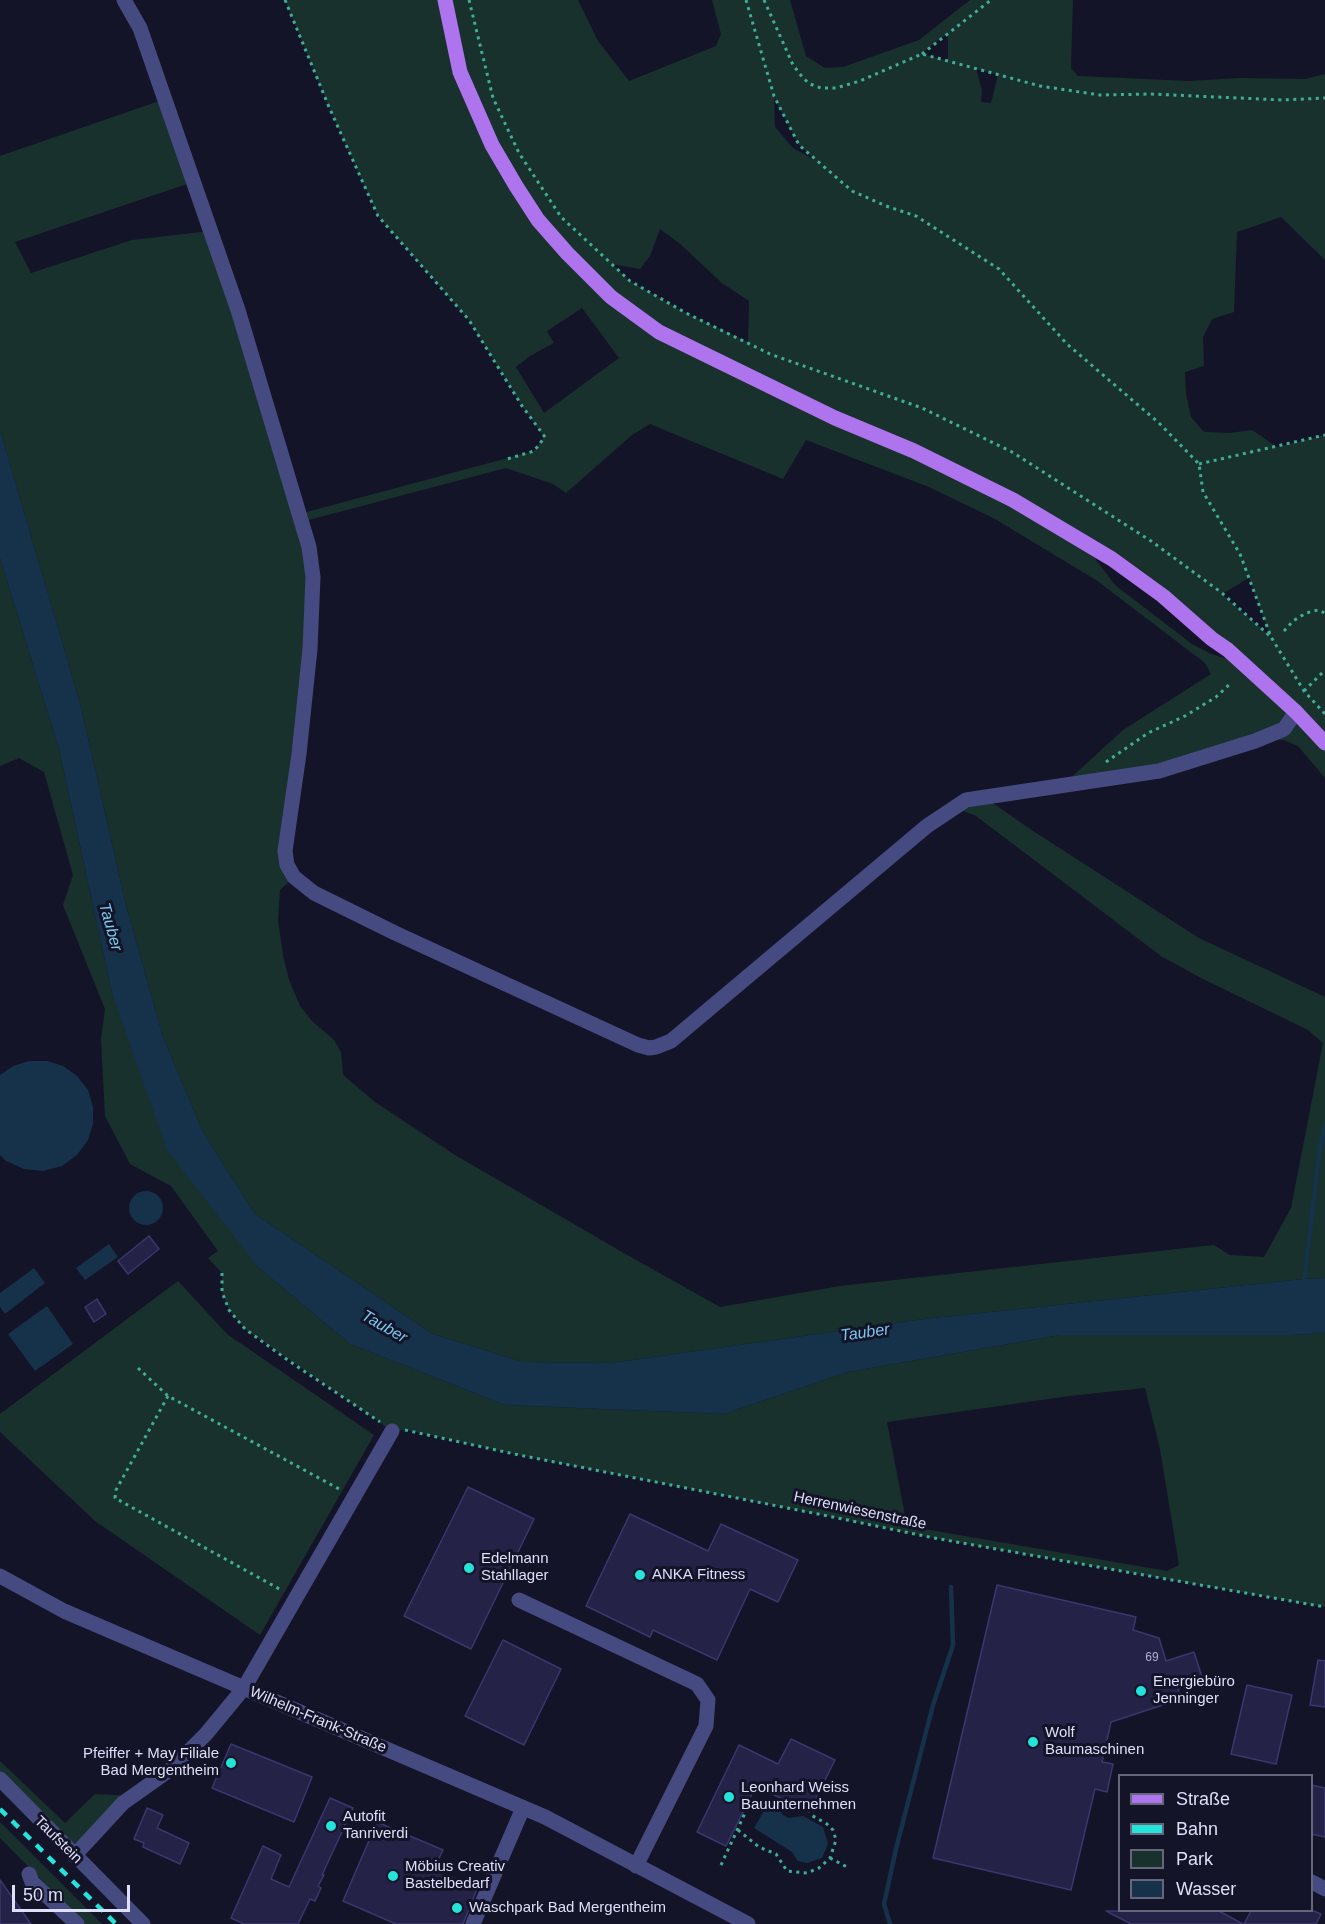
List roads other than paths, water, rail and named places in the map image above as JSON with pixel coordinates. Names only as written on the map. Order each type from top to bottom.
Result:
[{"type":"main road","points":[[445,0],[460,72],[492,145],[538,220],[611,297],[659,332],[835,418],[914,451],[1013,500],[1112,559],[1163,596],[1228,650],[1296,712],[1325,743]]},
{"type":"street","points":[[124,0],[140,27],[238,310],[309,547],[313,577],[310,650],[299,754],[285,851],[287,865],[294,877],[314,893],[395,933],[638,1045],[656,1047],[670,1041],[927,826],[966,800],[1159,771],[1255,741],[1284,729],[1296,712]]},
{"type":"street","points":[[74,1856],[123,1803],[171,1769],[206,1734],[244,1688],[392,1431]]},
{"type":"street","name":"Wilhelm-Frank-Straße","points":[[0,1575],[64,1611],[545,1817],[748,1924]]},
{"type":"street","points":[[519,1600],[698,1684],[708,1700],[706,1726],[636,1866]]},
{"type":"street","name":"Taufstein","points":[[0,1779],[143,1924]]},
{"type":"street","points":[[473,1924],[523,1808]]},
{"type":"street","points":[[29,1874],[32,1882],[77,1924]]},
{"type":"water","name":"Tauber","points":[[0,430],[80,703],[127,909],[163,1037],[203,1132],[255,1214],[433,1334],[523,1362],[611,1363],[924,1319],[1325,1278],[1325,1333],[1060,1335],[848,1372],[724,1414],[505,1405],[350,1344],[259,1268],[167,1150],[112,993],[59,749],[0,558]]},
{"type":"water","points":[[29,1061],[47,1061],[63,1066],[77,1076],[88,1090],[93,1107],[93,1124],[88,1140],[77,1155],[62,1166],[43,1171],[24,1169],[6,1161],[0,1155],[0,1075],[13,1066]]},
{"type":"water","points":[[146,1191],[158,1196],[163,1208],[158,1220],[146,1225],[134,1220],[129,1208],[134,1196]]},
{"type":"water","points":[[109,1244],[118,1257],[85,1280],[76,1268]]},
{"type":"water","points":[[34,1268],[45,1283],[5,1314],[0,1307],[0,1293]]},
{"type":"water","points":[[47,1306],[73,1344],[35,1371],[8,1334]]},
{"type":"water","points":[[768,1804],[778,1807],[788,1818],[803,1816],[823,1827],[828,1844],[822,1858],[807,1863],[798,1861],[792,1852],[754,1828]]},
{"type":"waterway","points":[[1304,1282],[1320,1147],[1325,1125]]},
{"type":"waterway","points":[[890,1924],[884,1904],[896,1849],[933,1705],[953,1645],[951,1587]]},
{"type":"railway","points":[[0,1809],[116,1924]]},
{"type":"place","name":"Edelmann Stahllager","points":[[469,1568]]},
{"type":"place","name":"ANKA Fitness","points":[[640,1575]]},
{"type":"place","name":"Energiebüro Jenninger","points":[[1141,1691]]},
{"type":"place","name":"Wolf Baumaschinen","points":[[1033,1742]]},
{"type":"place","name":"Pfeiffer + May Filiale Bad Mergentheim","points":[[231,1763]]},
{"type":"place","name":"Leonhard Weiss Bauunternehmen","points":[[729,1797]]},
{"type":"place","name":"Autofit Tanriverdi","points":[[331,1826]]},
{"type":"place","name":"Möbius Creativ Bastelbedarf","points":[[393,1876]]},
{"type":"place","name":"Waschpark Bad Mergentheim","points":[[457,1908]]}]
